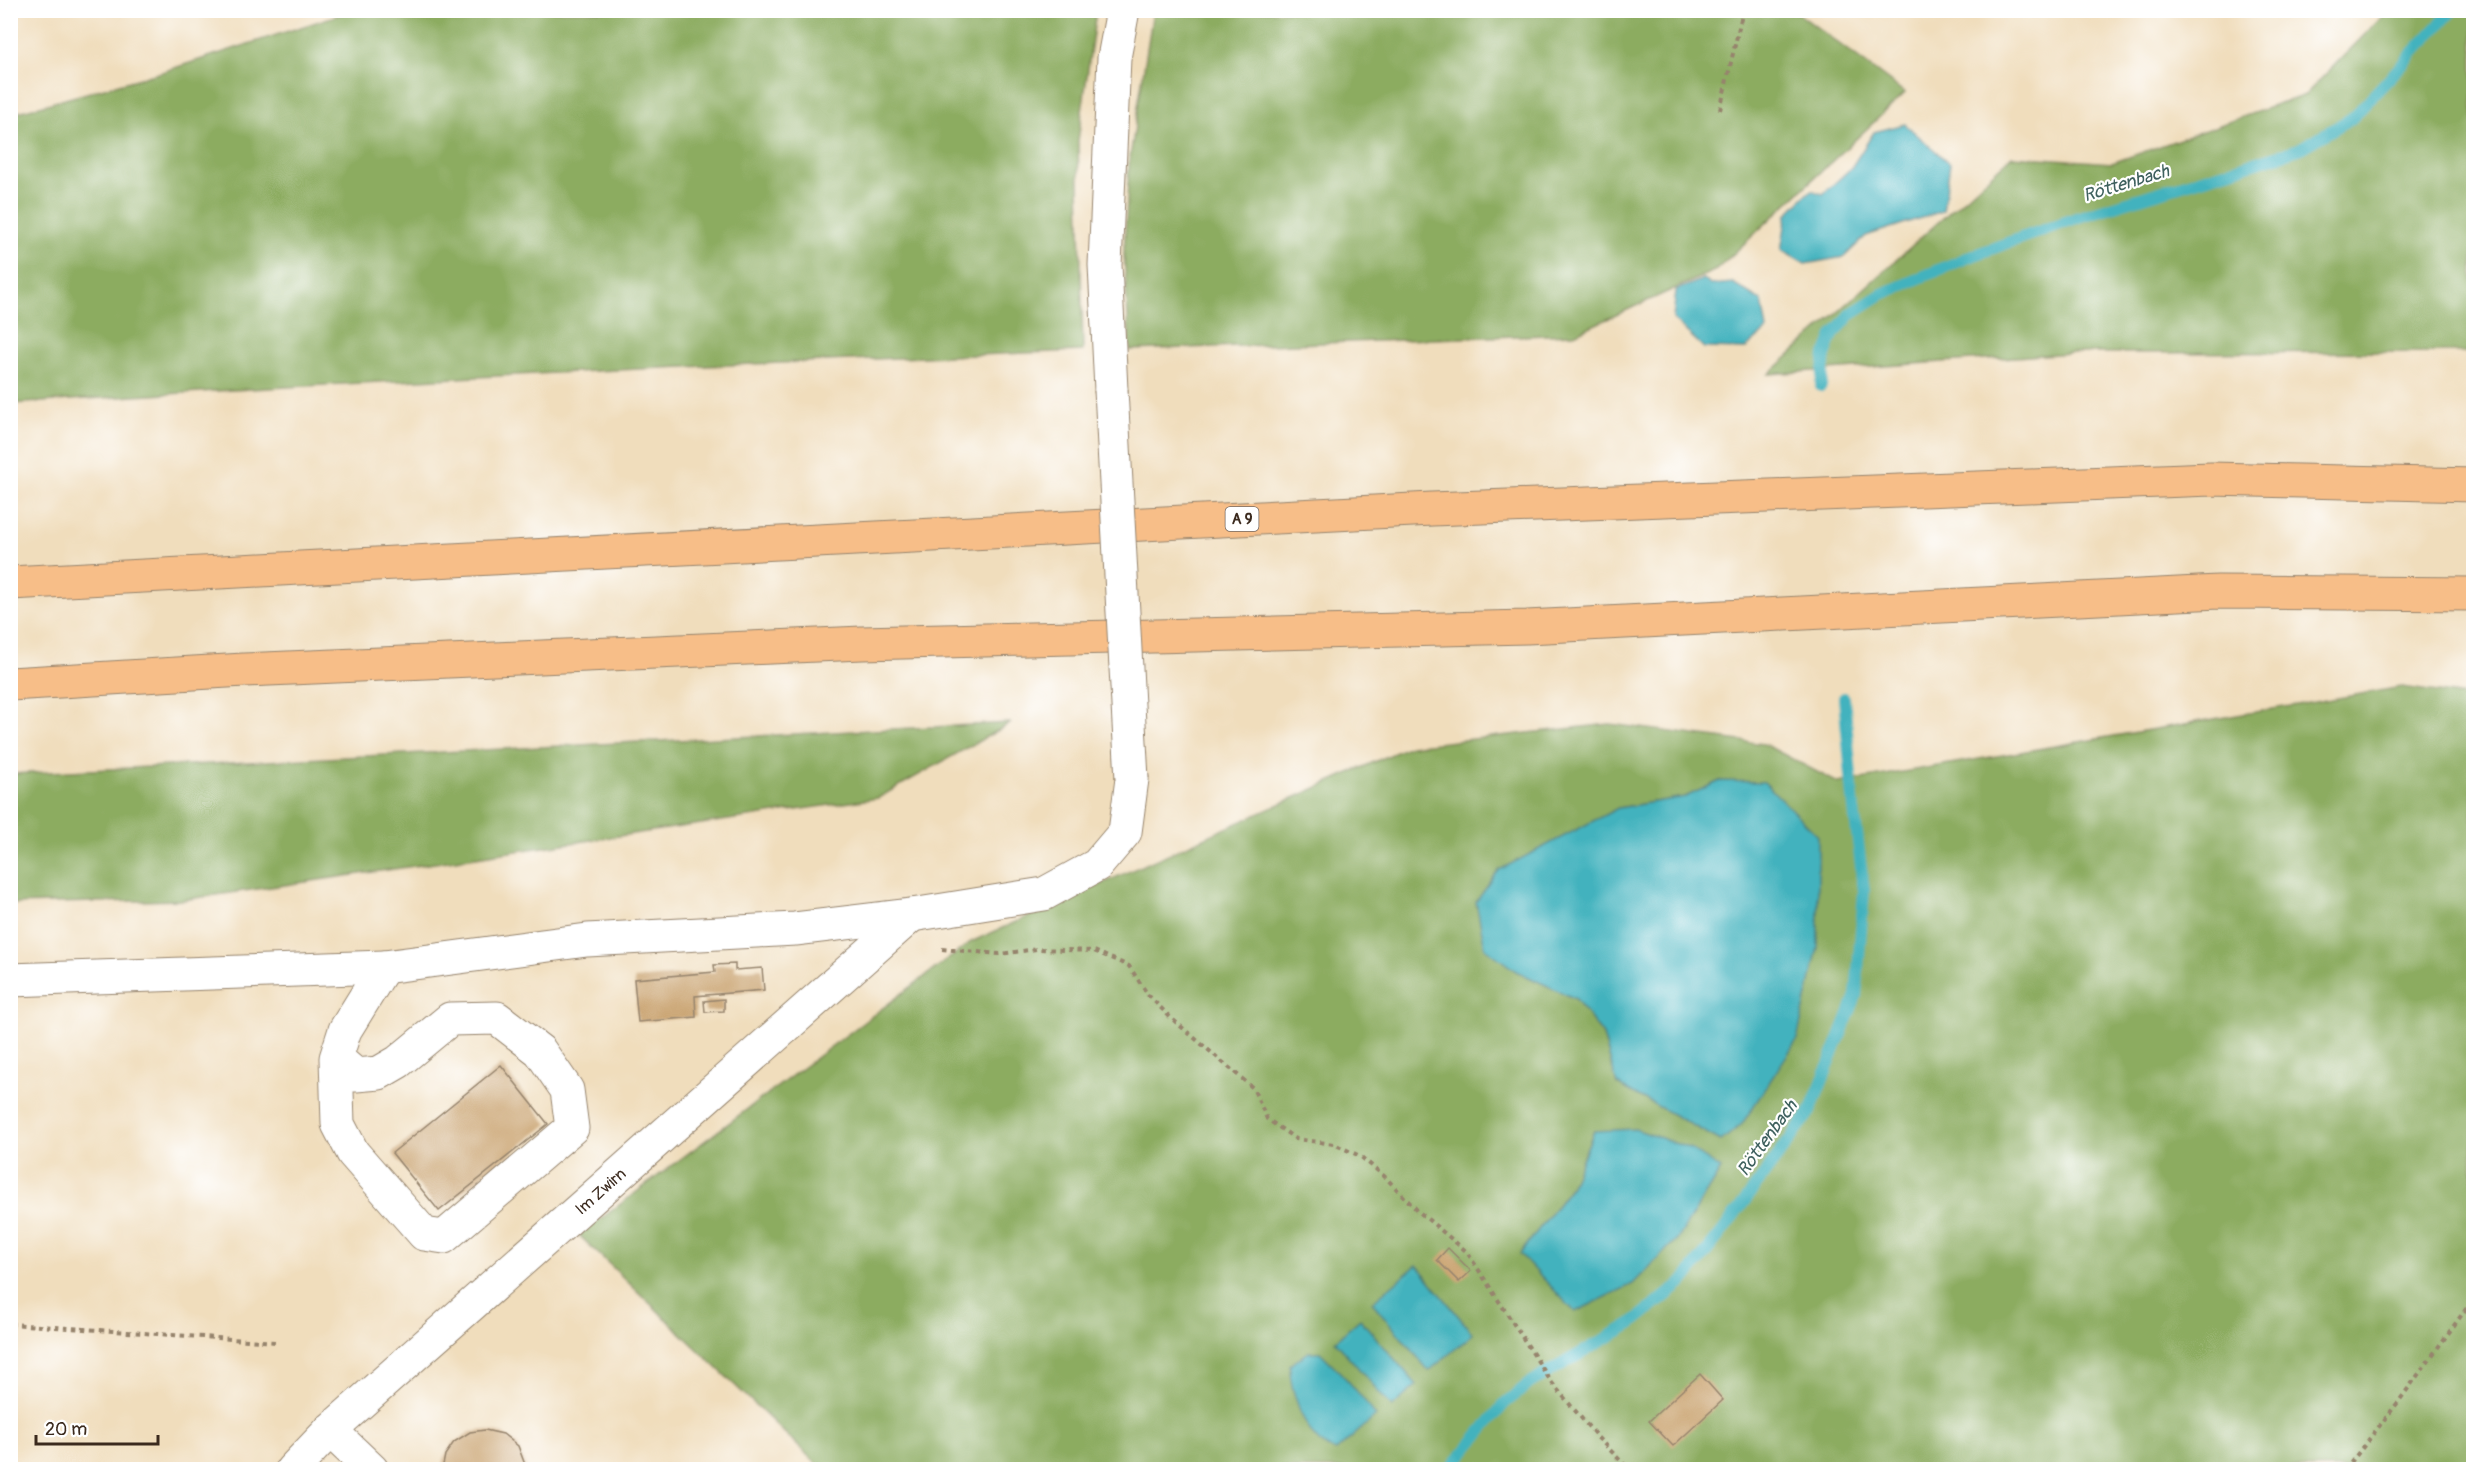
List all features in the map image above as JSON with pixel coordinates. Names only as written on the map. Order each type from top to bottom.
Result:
[{"type":"highway","name":"A 9","points":[[10,583],[1432,509],[2211,479],[2474,484]]},
{"type":"highway","points":[[10,684],[244,670],[862,643],[1527,627],[2218,592],[2474,594]]},
{"type":"street","points":[[10,980],[384,967],[587,940],[795,929],[912,915],[1044,894],[1096,865],[1125,832],[1131,779],[1105,266],[1114,58],[1123,10]]},
{"type":"street","name":"Im Zwirn","points":[[292,1470],[330,1430],[912,915]]},
{"type":"street","points":[[336,1058],[356,1075],[379,1073],[398,1062],[450,1019],[497,1018],[540,1051],[567,1090],[572,1128],[444,1237],[424,1234],[353,1154],[338,1124],[336,1058],[345,1030],[384,967]]},
{"type":"street","points":[[330,1430],[372,1470]]},
{"type":"path","points":[[1720,110],[1743,10]]},
{"type":"path","points":[[912,915],[944,951],[1000,954],[1037,949],[1094,951],[1129,966],[1148,994],[1171,1018],[1253,1088],[1267,1119],[1296,1140],[1334,1144],[1360,1156],[1384,1176],[1418,1211],[1467,1252],[1552,1383],[1598,1438],[1630,1470]]},
{"type":"path","points":[[2345,1470],[2399,1401],[2474,1298]]},
{"type":"path","points":[[10,1324],[276,1342]]},
{"type":"green space","points":[[350,11],[1096,11],[1078,141],[1083,351],[546,373],[11,404],[11,114],[162,72]]},
{"type":"green space","points":[[1153,11],[1795,11],[1905,93],[1716,270],[1574,334],[1130,350],[1124,254],[1129,164]]},
{"type":"green space","points":[[2388,11],[2473,11],[2473,352],[2071,353],[1769,374],[2012,156],[2112,163],[2305,95]]},
{"type":"green space","points":[[2402,687],[2473,697],[2473,1469],[822,1469],[579,1235],[971,942],[1410,746],[1610,724],[1764,744],[1838,783]],"holes":[[[1720,781],[1617,1084],[1603,1035],[1576,999],[1516,971],[1618,808],[1686,797]],[[1594,1131],[1721,1169],[1703,1195],[1521,1254],[1570,1188]]]},
{"type":"green space","points":[[1011,723],[878,798],[182,900],[11,904],[11,774]]},
{"type":"water","points":[[1905,124],[1950,164],[1943,211],[1866,236],[1844,257],[1805,264],[1781,250],[1787,214],[1811,190],[1823,194],[1851,168],[1874,132]]},
{"type":"water","points":[[1704,279],[1710,285],[1733,283],[1762,301],[1767,330],[1745,349],[1704,348],[1673,319],[1676,290]]},
{"type":"water","points":[[1720,781],[1764,782],[1818,836],[1818,947],[1797,1040],[1742,1124],[1721,1141],[1617,1084],[1603,1035],[1576,999],[1516,971],[1485,948],[1476,902],[1499,870],[1618,808],[1685,797]]},
{"type":"water","points":[[1635,1129],[1691,1149],[1721,1169],[1679,1237],[1633,1284],[1575,1312],[1520,1254],[1570,1188],[1594,1131]]},
{"type":"water","points":[[1417,1265],[1473,1334],[1429,1371],[1372,1302]]},
{"type":"water","points":[[1360,1319],[1417,1385],[1392,1407],[1335,1341]]},
{"type":"water","points":[[1309,1352],[1320,1352],[1350,1382],[1376,1416],[1336,1451],[1323,1445],[1310,1430],[1299,1408],[1292,1385],[1290,1365]]},
{"type":"building","points":[[735,964],[735,970],[762,968],[764,990],[695,996],[696,1017],[638,1022],[634,979],[715,972],[714,965]]},
{"type":"building","points":[[724,999],[724,1011],[705,1012],[704,1001]]},
{"type":"building","points":[[501,1065],[548,1124],[439,1211],[392,1153]]},
{"type":"building","points":[[1448,1248],[1471,1271],[1459,1282],[1437,1260]]},
{"type":"building","points":[[1700,1374],[1723,1400],[1673,1446],[1649,1421]]},
{"type":"building","points":[[485,1430],[503,1434],[518,1446],[527,1470],[442,1470],[445,1455],[454,1442],[470,1432]]},
{"type":"waterway","name":"Röttenbach","points":[[1821,386],[1825,355],[1833,335],[1852,313],[1882,294],[1969,257],[2079,217],[2299,149],[2352,118],[2453,10]]},
{"type":"waterway","name":"Röttenbach","points":[[1449,1470],[1505,1403],[1530,1383],[1631,1324],[1682,1283],[1810,1112],[1856,996],[1864,891],[1844,698]]}]
